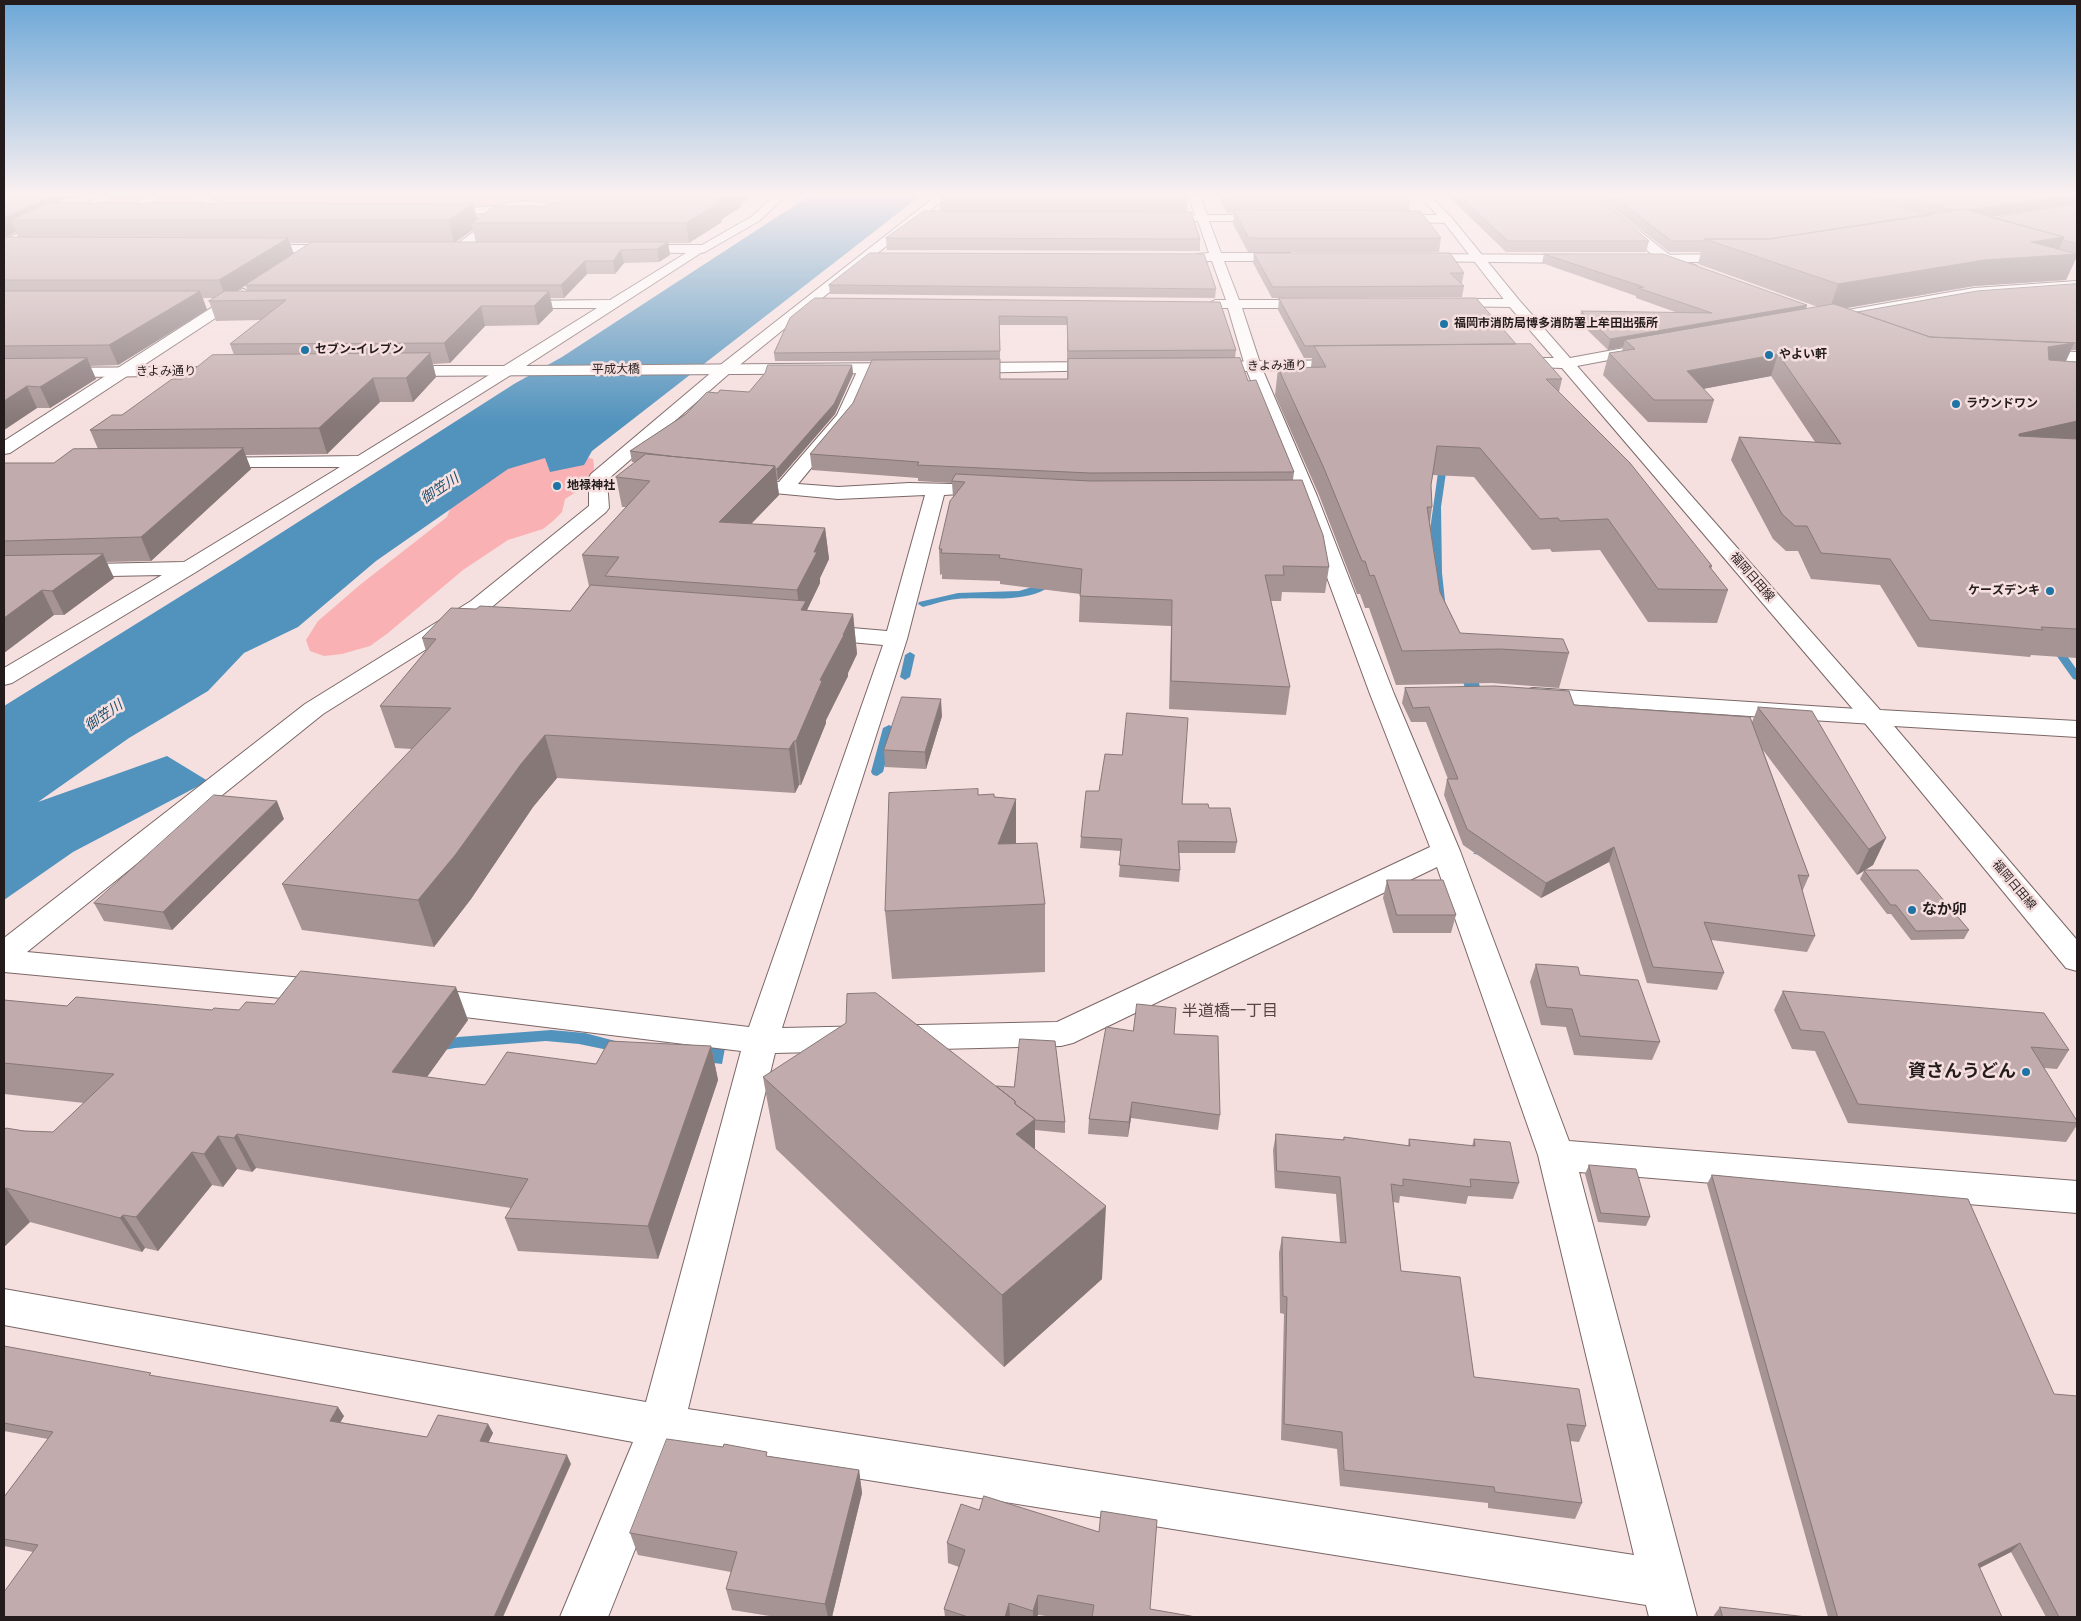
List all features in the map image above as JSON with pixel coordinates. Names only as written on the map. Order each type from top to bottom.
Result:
[{"type":"street","points":[[4,678],[189,568],[359,460],[665,272]]},
{"type":"street","points":[[4,954],[314,709],[479,606],[598,508],[598,478],[616,472],[725,369],[847,272]]},
{"type":"street","points":[[4,1307],[662,1426],[1669,1600],[1556,1155],[1446,851],[1392,693],[1297,496],[1222,272]]},
{"type":"street","name":"福岡日田線","points":[[1489,272],[1873,717],[2077,960]]},
{"type":"street","points":[[1974,292],[2006,281],[2047,274]]},
{"type":"street","points":[[2006,281],[2077,278]]},
{"type":"street","points":[[7,459],[122,372],[258,284]]},
{"type":"street","points":[[1803,315],[1829,317],[1974,292],[2077,285]]},
{"type":"street","points":[[812,300],[831,301]]},
{"type":"street","points":[[1429,304],[1514,303]]},
{"type":"street","points":[[198,304],[257,304]]},
{"type":"street","points":[[504,304],[614,304]]},
{"type":"street","points":[[1204,304],[1331,304]]},
{"type":"street","points":[[1829,317],[1861,328]]},
{"type":"street","points":[[1497,364],[1566,363],[1663,346]]},
{"type":"street","points":[[2018,354],[2077,357]]},
{"type":"street","name":"きよみ通り","points":[[1193,367],[1360,365]]},
{"type":"street","points":[[945,368],[1124,367]]},
{"type":"street","points":[[784,488],[844,417],[866,368]]},
{"type":"street","points":[[725,369],[916,368]]},
{"type":"street","name":"平成大橋","points":[[508,370],[725,369]]},
{"type":"street","points":[[379,371],[508,370]]},
{"type":"street","name":"きよみ通り","points":[[4,373],[241,372]]},
{"type":"street","points":[[191,462],[359,460]]},
{"type":"street","points":[[724,483],[838,493],[970,490]]},
{"type":"street","points":[[584,1617],[662,1426],[761,1041],[896,639],[936,491]]},
{"type":"street","points":[[4,572],[189,568]]},
{"type":"street","points":[[479,606],[509,608]]},
{"type":"street","points":[[797,631],[896,639]]},
{"type":"street","points":[[1512,693],[2077,729]]},
{"type":"street","points":[[394,998],[482,1006],[761,1041],[1061,1034],[1446,851]]},
{"type":"street","points":[[4,961],[355,994]]},
{"type":"street","points":[[1556,1155],[2077,1197]]},
{"type":"shaded area","points":[[573,453],[593,459],[594,467],[591,479],[565,499],[562,512],[543,529],[508,540],[463,570],[370,646],[342,654],[324,656],[310,651],[306,640],[318,621],[361,584],[447,517],[456,494],[519,461]]},
{"type":"water","name":"御笠川","points":[[693,272],[823,272],[592,451],[584,465],[550,472],[545,458],[508,469],[376,561],[298,627],[244,653],[208,691],[129,738],[38,802],[167,756],[208,781],[73,852],[4,900],[4,706],[234,563],[514,384],[562,357]]},
{"type":"water","points":[[1441,451],[1449,452],[1441,507],[1442,573],[1445,601],[1453,633],[1479,683],[1485,710],[1492,855],[1473,854],[1488,844],[1468,695],[1443,632],[1430,530]]},
{"type":"water","points":[[551,1030],[585,1033],[619,1042],[725,1048],[722,1064],[546,1041],[455,1048],[397,1059],[398,1049],[458,1037]]},
{"type":"building","points":[[4,272],[233,272],[219,280],[4,280]]},
{"type":"building","points":[[266,272],[574,272],[561,285],[245,285]]},
{"type":"building","points":[[846,272],[1210,272],[1216,289],[829,285]]},
{"type":"building","points":[[1264,272],[1464,273],[1450,273],[1464,286],[1273,287]]},
{"type":"building","points":[[1597,272],[1713,272],[1807,305],[1610,339],[1581,311],[1712,313],[1638,288],[1643,287]]},
{"type":"building","points":[[1801,272],[1913,272],[1838,284]]},
{"type":"building","points":[[2077,284],[2077,343],[1930,337],[1857,312],[1977,291]]},
{"type":"building","points":[[4,291],[200,291],[109,345],[4,346]]},
{"type":"building","points":[[225,291],[549,291],[534,306],[481,306],[444,343],[230,344],[286,300],[209,301]]},
{"type":"building","points":[[815,298],[1220,302],[1236,350],[1068,351],[1067,317],[999,316],[1000,351],[774,353],[790,318]]},
{"type":"building","points":[[1279,298],[1476,298],[1516,344],[1305,346]]},
{"type":"building","points":[[1834,304],[1930,337],[2074,343],[2048,347],[2049,360],[2077,362],[2077,421],[2019,434],[2019,436],[2077,439],[2077,629],[2041,627],[2043,630],[1930,620],[1890,559],[1821,553],[1807,526],[1795,526],[1782,514],[1739,437],[1841,444],[1778,354],[1687,371],[1714,400],[1654,400],[1609,353],[1635,349],[1625,340]]},
{"type":"building","points":[[1531,344],[1562,379],[1546,379],[1630,463],[1712,566],[1709,566],[1728,590],[1658,589],[1608,519],[1560,521],[1558,518],[1540,519],[1480,448],[1437,446],[1431,485],[1432,507],[1427,507],[1440,592],[1460,633],[1563,639],[1569,653],[1500,649],[1402,651],[1374,575],[1370,576],[1365,561],[1362,561],[1323,466],[1278,368],[1326,367],[1314,346]]},
{"type":"building","points":[[430,353],[406,378],[373,378],[319,428],[90,430],[112,415],[122,415],[172,379],[182,379],[212,355]]},
{"type":"building","points":[[87,358],[40,387],[27,386],[4,401],[4,359]]},
{"type":"building","points":[[1240,358],[1248,381],[1256,380],[1294,472],[1090,473],[917,465],[919,462],[810,454],[853,403],[872,360],[1000,359],[1000,379],[1068,379],[1068,359]]},
{"type":"building","points":[[768,365],[852,365],[834,404],[777,469],[775,469],[775,466],[630,451],[686,414],[707,392],[718,393],[720,390],[749,392],[765,373]]},
{"type":"building","points":[[243,448],[141,537],[4,541],[4,463],[54,463],[73,449]]},
{"type":"building","points":[[646,454],[775,466],[719,522],[825,528],[814,552],[817,552],[797,590],[605,576],[619,557],[582,555],[650,481],[616,477]]},
{"type":"building","points":[[956,474],[1090,481],[1302,480],[1323,535],[1329,567],[1283,566],[1284,575],[1265,575],[1290,687],[1171,681],[1172,600],[1080,596],[1082,569],[999,558],[1000,555],[941,553],[942,549],[939,549],[950,501],[965,482],[952,481]]},
{"type":"building","points":[[103,554],[52,591],[42,590],[4,618],[4,556]]},
{"type":"building","points":[[591,585],[806,601],[801,610],[853,614],[820,680],[822,681],[796,741],[794,741],[789,749],[545,735],[521,764],[456,854],[418,900],[282,884],[451,708],[380,706],[436,639],[422,638],[451,608],[476,609],[480,606],[570,611]]},
{"type":"building","points":[[1495,686],[1569,691],[1574,705],[1750,717],[1809,876],[1798,875],[1815,936],[1704,922],[1724,973],[1653,967],[1614,847],[1546,883],[1467,829],[1447,779],[1458,779],[1429,707],[1413,708],[1405,688]]},
{"type":"building","points":[[902,697],[941,699],[925,752],[884,750]]},
{"type":"building","points":[[1758,707],[1812,711],[1886,838],[1869,849]]},
{"type":"building","points":[[1127,713],[1188,718],[1182,804],[1208,804],[1209,808],[1230,808],[1237,842],[1178,841],[1180,870],[1119,865],[1122,839],[1081,837],[1086,791],[1099,791],[1105,754],[1122,755]]},
{"type":"building","points":[[978,789],[978,795],[994,794],[994,797],[1016,799],[998,844],[1037,843],[1045,904],[885,911],[889,793]]},
{"type":"building","points":[[214,795],[277,801],[163,912],[94,903]]},
{"type":"building","name":"なか卯","points":[[1864,870],[1918,870],[1969,930],[1916,931],[1896,905],[1891,905]]},
{"type":"building","points":[[1387,880],[1443,880],[1456,915],[1397,915]]},
{"type":"building","points":[[1536,964],[1578,967],[1580,975],[1638,980],[1660,1042],[1580,1036],[1572,1009],[1547,1007]]},
{"type":"building","points":[[301,971],[456,987],[392,1072],[485,1085],[507,1052],[596,1064],[609,1041],[711,1046],[648,1226],[505,1218],[528,1179],[237,1134],[234,1138],[218,1136],[204,1154],[192,1152],[136,1217],[123,1215],[120,1218],[6,1188],[4,1190],[4,1130],[6,1128],[53,1132],[114,1074],[4,1063],[4,1000],[67,1006],[76,997],[212,1010],[214,1008],[239,1010],[246,1002],[274,1004]]},
{"type":"building","points":[[1783,991],[2044,1013],[2069,1050],[2031,1047],[2077,1123],[1858,1104],[1824,1032],[1801,1030]]},
{"type":"building","points":[[876,993],[1015,1101],[1015,1104],[1035,1119],[1016,1134],[1106,1206],[1002,1295],[763,1077],[846,1023],[847,994]]},
{"type":"building","points":[[1137,1004],[1176,1008],[1174,1034],[1218,1036],[1220,1115],[1132,1102],[1129,1122],[1089,1119],[1106,1027],[1133,1031]]},
{"type":"building","points":[[1020,1039],[1055,1041],[1065,1122],[1034,1120],[996,1086],[1014,1087]]},
{"type":"building","points":[[1276,1134],[1344,1140],[1344,1137],[1410,1146],[1409,1139],[1475,1146],[1474,1139],[1510,1142],[1519,1183],[1470,1179],[1471,1187],[1403,1179],[1403,1186],[1391,1184],[1401,1271],[1460,1277],[1474,1377],[1579,1389],[1586,1426],[1567,1424],[1582,1503],[1495,1492],[1494,1487],[1344,1470],[1342,1432],[1284,1424],[1287,1297],[1283,1296],[1282,1237],[1346,1243],[1340,1177],[1277,1171]]},
{"type":"building","points":[[1589,1165],[1636,1169],[1650,1217],[1601,1213]]},
{"type":"building","points":[[1712,1175],[1968,1199],[2054,1394],[2077,1396],[2077,1617],[2059,1617],[2020,1543],[1978,1564],[2002,1617],[1838,1617]]},
{"type":"building","points":[[4,1346],[151,1373],[149,1375],[338,1407],[330,1421],[427,1437],[438,1415],[488,1424],[480,1441],[567,1455],[494,1617],[4,1617],[4,1592],[38,1545],[4,1539],[4,1497],[53,1432],[4,1423]]},
{"type":"building","points":[[667,1439],[723,1447],[724,1444],[767,1452],[766,1456],[859,1470],[825,1604],[726,1589],[737,1552],[630,1533]]},
{"type":"building","points":[[984,1496],[1099,1532],[1101,1511],[1157,1520],[1150,1609],[1196,1617],[1092,1617],[1094,1605],[1038,1595],[1033,1611],[1009,1603],[1005,1617],[968,1617],[944,1609],[965,1550],[947,1543],[961,1504],[979,1510]]},
{"type":"building","points":[[1720,1607],[1807,1617],[1723,1617]]},
{"type":"waterway","points":[[923,604],[958,596],[1019,594],[1042,587],[1052,580]]},
{"type":"waterway","points":[[2054,645],[2077,677]]},
{"type":"waterway","points":[[905,677],[910,655]]},
{"type":"waterway","points":[[877,772],[889,728]]},
{"type":"place","name":"福岡市消防局博多消防署上牟田出張所","points":[[1444,324]]},
{"type":"place","name":"セブン-イレブン","points":[[305,350]]},
{"type":"place","name":"やよい軒","points":[[1769,355]]},
{"type":"place","name":"ラウンドワン","points":[[1956,404]]},
{"type":"place","name":"地禄神社","points":[[557,486]]},
{"type":"place","name":"ケーズデンキ","points":[[2050,591]]},
{"type":"place","name":"なか卯","points":[[1912,910]]},
{"type":"place","name":"資さんうどん","points":[[2026,1072]]},
{"type":"district","name":"半道橋一丁目","points":[[1230,1011]]}]
